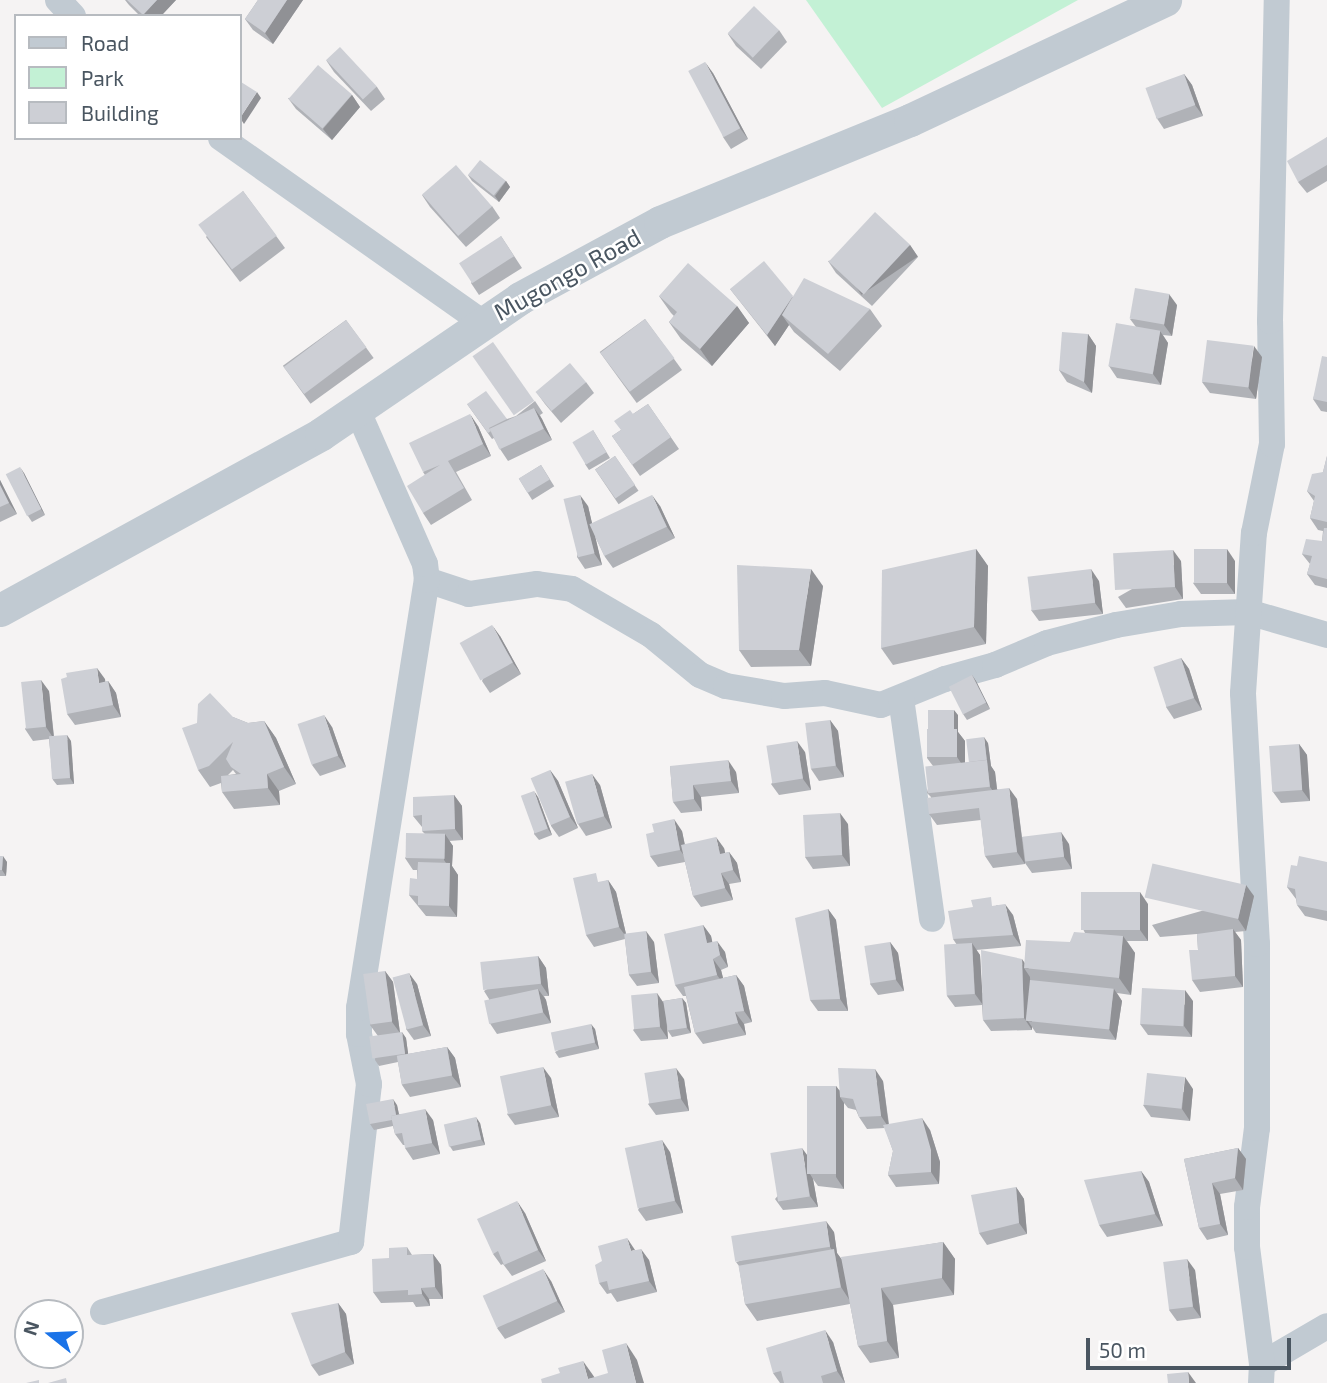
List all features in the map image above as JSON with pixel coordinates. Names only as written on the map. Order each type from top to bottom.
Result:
[{"type":"street","points":[[58,0],[71,14]]},
{"type":"street","name":"Mugongo Road","points":[[0,610],[321,434],[520,298],[660,222],[910,120],[1165,0]]},
{"type":"street","points":[[1277,0],[1270,321],[1272,444],[1254,533],[1243,693],[1257,957],[1257,1128],[1247,1207],[1247,1247],[1262,1374],[1327,1326]]},
{"type":"street","points":[[224,140],[330,218],[482,322]]},
{"type":"street","points":[[103,1312],[351,1242],[369,1084],[359,1034],[359,1008],[427,580],[425,565],[357,409]]},
{"type":"street","points":[[427,580],[469,594],[537,584],[572,589],[651,635],[700,675],[726,686],[784,696],[825,693],[881,705],[945,679],[995,665],[1047,643],[1116,625],[1181,614],[1248,612],[1327,635]]},
{"type":"street","points":[[901,698],[932,919]]},
{"type":"green space","points":[[806,0],[1078,0],[882,108]]},
{"type":"building","points":[[127,0],[157,0],[144,14]]},
{"type":"building","points":[[258,0],[287,0],[265,33],[245,19]]},
{"type":"building","points":[[754,6],[779,30],[753,58],[728,33]]},
{"type":"building","points":[[340,47],[377,86],[363,99],[326,60]]},
{"type":"building","points":[[705,62],[740,128],[723,137],[688,71]]},
{"type":"building","points":[[318,65],[352,95],[322,128],[288,99]]},
{"type":"building","points":[[1184,74],[1195,105],[1157,119],[1145,88]]},
{"type":"building","points":[[242,83],[257,92],[242,115]]},
{"type":"building","points":[[1327,137],[1327,165],[1298,182],[1287,161]]},
{"type":"building","points":[[480,160],[506,181],[494,196],[468,175]]},
{"type":"building","points":[[456,165],[492,207],[458,236],[422,195]]},
{"type":"building","points":[[243,191],[277,236],[232,269],[198,225]]},
{"type":"building","points":[[875,212],[910,245],[864,294],[829,262]]},
{"type":"building","points":[[501,236],[514,256],[472,283],[459,263]]},
{"type":"building","points":[[764,261],[793,296],[767,335],[730,289]]},
{"type":"building","points":[[688,263],[737,306],[700,349],[669,322],[677,312],[659,296]]},
{"type":"building","points":[[804,278],[870,309],[828,354],[782,315]]},
{"type":"building","points":[[1135,288],[1169,294],[1164,325],[1130,319]]},
{"type":"building","points":[[645,319],[674,358],[630,392],[600,353]]},
{"type":"building","points":[[346,320],[366,347],[304,394],[284,367]]},
{"type":"building","points":[[1116,323],[1160,331],[1153,374],[1108,366]]},
{"type":"building","points":[[1062,332],[1088,334],[1084,382],[1059,370]]},
{"type":"building","points":[[1207,340],[1254,346],[1249,387],[1202,382]]},
{"type":"building","points":[[493,342],[534,401],[514,415],[473,356]]},
{"type":"building","points":[[1322,356],[1327,357],[1327,402],[1313,399]]},
{"type":"building","points":[[570,363],[586,382],[552,411],[536,392]]},
{"type":"building","points":[[486,391],[507,419],[489,428],[491,431],[488,433],[467,404]]},
{"type":"building","points":[[648,404],[671,437],[632,465],[612,436],[621,430],[614,421],[630,410],[633,414]]},
{"type":"building","points":[[534,408],[544,429],[499,450],[490,429]]},
{"type":"building","points":[[470,414],[483,444],[448,461],[464,488],[423,513],[407,486],[440,465],[423,472],[409,443]]},
{"type":"building","points":[[593,430],[606,452],[586,465],[572,442]]},
{"type":"building","points":[[615,456],[635,485],[615,498],[595,470]]},
{"type":"building","points":[[1327,456],[1327,522],[1310,518],[1315,496],[1307,491],[1312,474],[1323,472]]},
{"type":"building","points":[[541,465],[550,480],[527,493],[519,478]]},
{"type":"building","points":[[20,467],[41,509],[27,516],[6,474]]},
{"type":"building","points":[[0,485],[9,503],[0,507]]},
{"type":"building","points":[[580,495],[595,553],[578,557],[564,499]]},
{"type":"building","points":[[652,495],[667,527],[604,556],[589,524]]},
{"type":"building","points":[[1324,528],[1327,528],[1327,579],[1307,574],[1312,556],[1302,554],[1306,539],[1322,541]]},
{"type":"building","points":[[976,549],[974,627],[881,648],[882,570]]},
{"type":"building","points":[[1194,549],[1227,549],[1227,583],[1194,583]]},
{"type":"building","points":[[1173,550],[1175,587],[1115,590],[1113,553]]},
{"type":"building","points":[[737,565],[811,569],[799,650],[739,650]]},
{"type":"building","points":[[1091,569],[1095,603],[1032,611],[1027,577]]},
{"type":"building","points":[[492,625],[513,663],[480,681],[460,643]]},
{"type":"building","points":[[1181,658],[1194,698],[1166,707],[1153,667]]},
{"type":"building","points":[[97,668],[99,683],[108,681],[113,705],[67,714],[61,679],[67,677],[66,673]]},
{"type":"building","points":[[972,675],[986,703],[963,714],[949,687]]},
{"type":"building","points":[[41,680],[46,727],[26,729],[21,682]]},
{"type":"building","points":[[210,693],[233,717],[248,723],[264,721],[284,767],[267,774],[268,788],[222,792],[221,776],[241,774],[231,767],[226,759],[233,742],[209,766],[198,770],[182,728],[197,723],[198,704]]},
{"type":"building","points":[[928,710],[954,710],[954,730],[928,730]]},
{"type":"building","points":[[324,715],[338,756],[312,765],[298,724]]},
{"type":"building","points":[[830,720],[836,766],[811,769],[805,723]]},
{"type":"building","points":[[927,729],[957,729],[957,757],[927,757]]},
{"type":"building","points":[[67,735],[70,778],[52,779],[49,736]]},
{"type":"building","points":[[984,737],[987,760],[969,762],[966,739]]},
{"type":"building","points":[[797,741],[803,779],[772,783],[766,746]]},
{"type":"building","points":[[1299,744],[1302,790],[1272,792],[1269,746]]},
{"type":"building","points":[[728,760],[731,781],[693,785],[694,799],[673,802],[670,766]]},
{"type":"building","points":[[987,760],[990,787],[928,793],[925,766]]},
{"type":"building","points":[[550,770],[570,817],[551,825],[531,778]]},
{"type":"building","points":[[592,774],[604,816],[577,824],[565,782]]},
{"type":"building","points":[[1009,788],[1017,852],[985,856],[979,808],[929,814],[927,798]]},
{"type":"building","points":[[534,791],[548,829],[535,833],[521,796]]},
{"type":"building","points":[[454,795],[455,829],[422,831],[422,815],[413,816],[413,797]]},
{"type":"building","points":[[840,813],[842,855],[805,857],[803,815]]},
{"type":"building","points":[[674,819],[680,850],[650,856],[646,834],[654,832],[652,824]]},
{"type":"building","points":[[1061,832],[1064,857],[1025,862],[1022,837]]},
{"type":"building","points":[[406,833],[445,834],[445,859],[406,858]]},
{"type":"building","points":[[716,837],[720,854],[729,852],[733,870],[721,873],[725,888],[693,896],[681,845]]},
{"type":"building","points":[[0,856],[3,856],[2,870],[0,870]]},
{"type":"building","points":[[1299,856],[1327,862],[1327,911],[1297,905],[1295,889],[1287,887],[1291,865],[1297,866]]},
{"type":"building","points":[[418,862],[450,863],[449,906],[418,905],[418,896],[409,895],[410,878],[417,879]]},
{"type":"building","points":[[1152,863],[1246,885],[1238,919],[1145,898]]},
{"type":"building","points":[[596,873],[598,882],[608,880],[619,927],[586,935],[573,878]]},
{"type":"building","points":[[1081,892],[1140,892],[1140,930],[1081,930]]},
{"type":"building","points":[[991,897],[992,906],[1005,904],[1013,935],[953,939],[948,911],[973,907],[971,900]]},
{"type":"building","points":[[828,909],[840,999],[810,1000],[795,918]]},
{"type":"building","points":[[703,925],[707,943],[717,941],[720,955],[713,959],[717,975],[675,985],[664,934]]},
{"type":"building","points":[[1233,929],[1235,976],[1192,980],[1189,950],[1198,950],[1197,934]]},
{"type":"building","points":[[646,931],[651,972],[629,974],[624,934]]},
{"type":"building","points":[[1074,932],[1123,936],[1119,978],[1024,968],[1026,940],[1070,942]]},
{"type":"building","points":[[890,942],[896,980],[870,984],[864,946]]},
{"type":"building","points":[[972,943],[975,994],[947,995],[944,944]]},
{"type":"building","points":[[981,950],[1022,959],[1024,1018],[983,1020]]},
{"type":"building","points":[[538,956],[541,984],[483,990],[480,962]]},
{"type":"building","points":[[385,971],[392,1022],[370,1025],[363,974]]},
{"type":"building","points":[[409,973],[423,1025],[407,1030],[393,977]]},
{"type":"building","points":[[736,975],[744,1011],[735,1012],[738,1023],[695,1033],[684,987]]},
{"type":"building","points":[[1030,980],[1114,989],[1109,1030],[1026,1021]]},
{"type":"building","points":[[1142,988],[1185,990],[1183,1026],[1140,1024]]},
{"type":"building","points":[[538,989],[543,1012],[489,1024],[484,1000]]},
{"type":"building","points":[[657,993],[660,1027],[634,1029],[631,995]]},
{"type":"building","points":[[682,998],[687,1028],[668,1031],[663,1001]]},
{"type":"building","points":[[591,1024],[595,1043],[555,1051],[551,1033]]},
{"type":"building","points":[[402,1032],[405,1054],[372,1058],[369,1037]]},
{"type":"building","points":[[447,1047],[452,1076],[402,1084],[397,1056]]},
{"type":"building","points":[[543,1067],[551,1105],[508,1114],[500,1076]]},
{"type":"building","points":[[676,1068],[681,1099],[649,1104],[644,1073]]},
{"type":"building","points":[[838,1068],[875,1069],[881,1116],[859,1117],[853,1099],[840,1097]]},
{"type":"building","points":[[1147,1073],[1185,1077],[1181,1109],[1144,1105]]},
{"type":"building","points":[[807,1086],[836,1086],[836,1174],[807,1174]]},
{"type":"building","points":[[393,1099],[396,1115],[391,1116],[392,1120],[370,1124],[366,1104]]},
{"type":"building","points":[[425,1109],[432,1143],[405,1148],[402,1133],[395,1134],[391,1116]]},
{"type":"building","points":[[476,1117],[481,1139],[449,1147],[444,1124]]},
{"type":"building","points":[[922,1118],[931,1150],[931,1172],[888,1175],[893,1151],[883,1125]]},
{"type":"building","points":[[662,1140],[675,1201],[638,1209],[625,1148]]},
{"type":"building","points":[[802,1148],[810,1196],[778,1201],[770,1153]]},
{"type":"building","points":[[1238,1148],[1235,1178],[1212,1183],[1220,1224],[1199,1228],[1184,1159]]},
{"type":"building","points":[[1141,1171],[1155,1214],[1099,1225],[1084,1180]]},
{"type":"building","points":[[1016,1187],[1019,1223],[979,1233],[971,1195]]},
{"type":"building","points":[[517,1201],[538,1250],[504,1265],[498,1251],[493,1254],[477,1219]]},
{"type":"building","points":[[826,1221],[830,1247],[735,1262],[731,1236]]},
{"type":"building","points":[[627,1238],[631,1251],[641,1249],[649,1281],[609,1290],[607,1281],[599,1283],[595,1265],[602,1261],[598,1246]]},
{"type":"building","points":[[943,1242],[942,1278],[881,1288],[887,1341],[858,1346],[841,1257]]},
{"type":"building","points":[[407,1247],[407,1255],[433,1254],[435,1287],[421,1288],[422,1294],[408,1295],[408,1290],[373,1292],[372,1259],[389,1258],[389,1248]]},
{"type":"building","points":[[834,1249],[841,1287],[745,1304],[738,1266]]},
{"type":"building","points":[[1187,1259],[1193,1307],[1169,1310],[1163,1262]]},
{"type":"building","points":[[543,1269],[557,1301],[497,1328],[483,1296]]},
{"type":"building","points":[[338,1303],[345,1352],[311,1365],[291,1313]]},
{"type":"building","points":[[825,1330],[837,1371],[821,1376],[823,1383],[784,1383],[781,1371],[773,1373],[766,1348]]},
{"type":"building","points":[[626,1343],[636,1383],[542,1383],[541,1379],[560,1373],[558,1368],[583,1361],[588,1379],[608,1373],[602,1350]]},
{"type":"building","points":[[1188,1372],[1189,1383],[1168,1383],[1167,1374]]},
{"type":"building","points":[[66,1378],[67,1383],[48,1383]]}]
